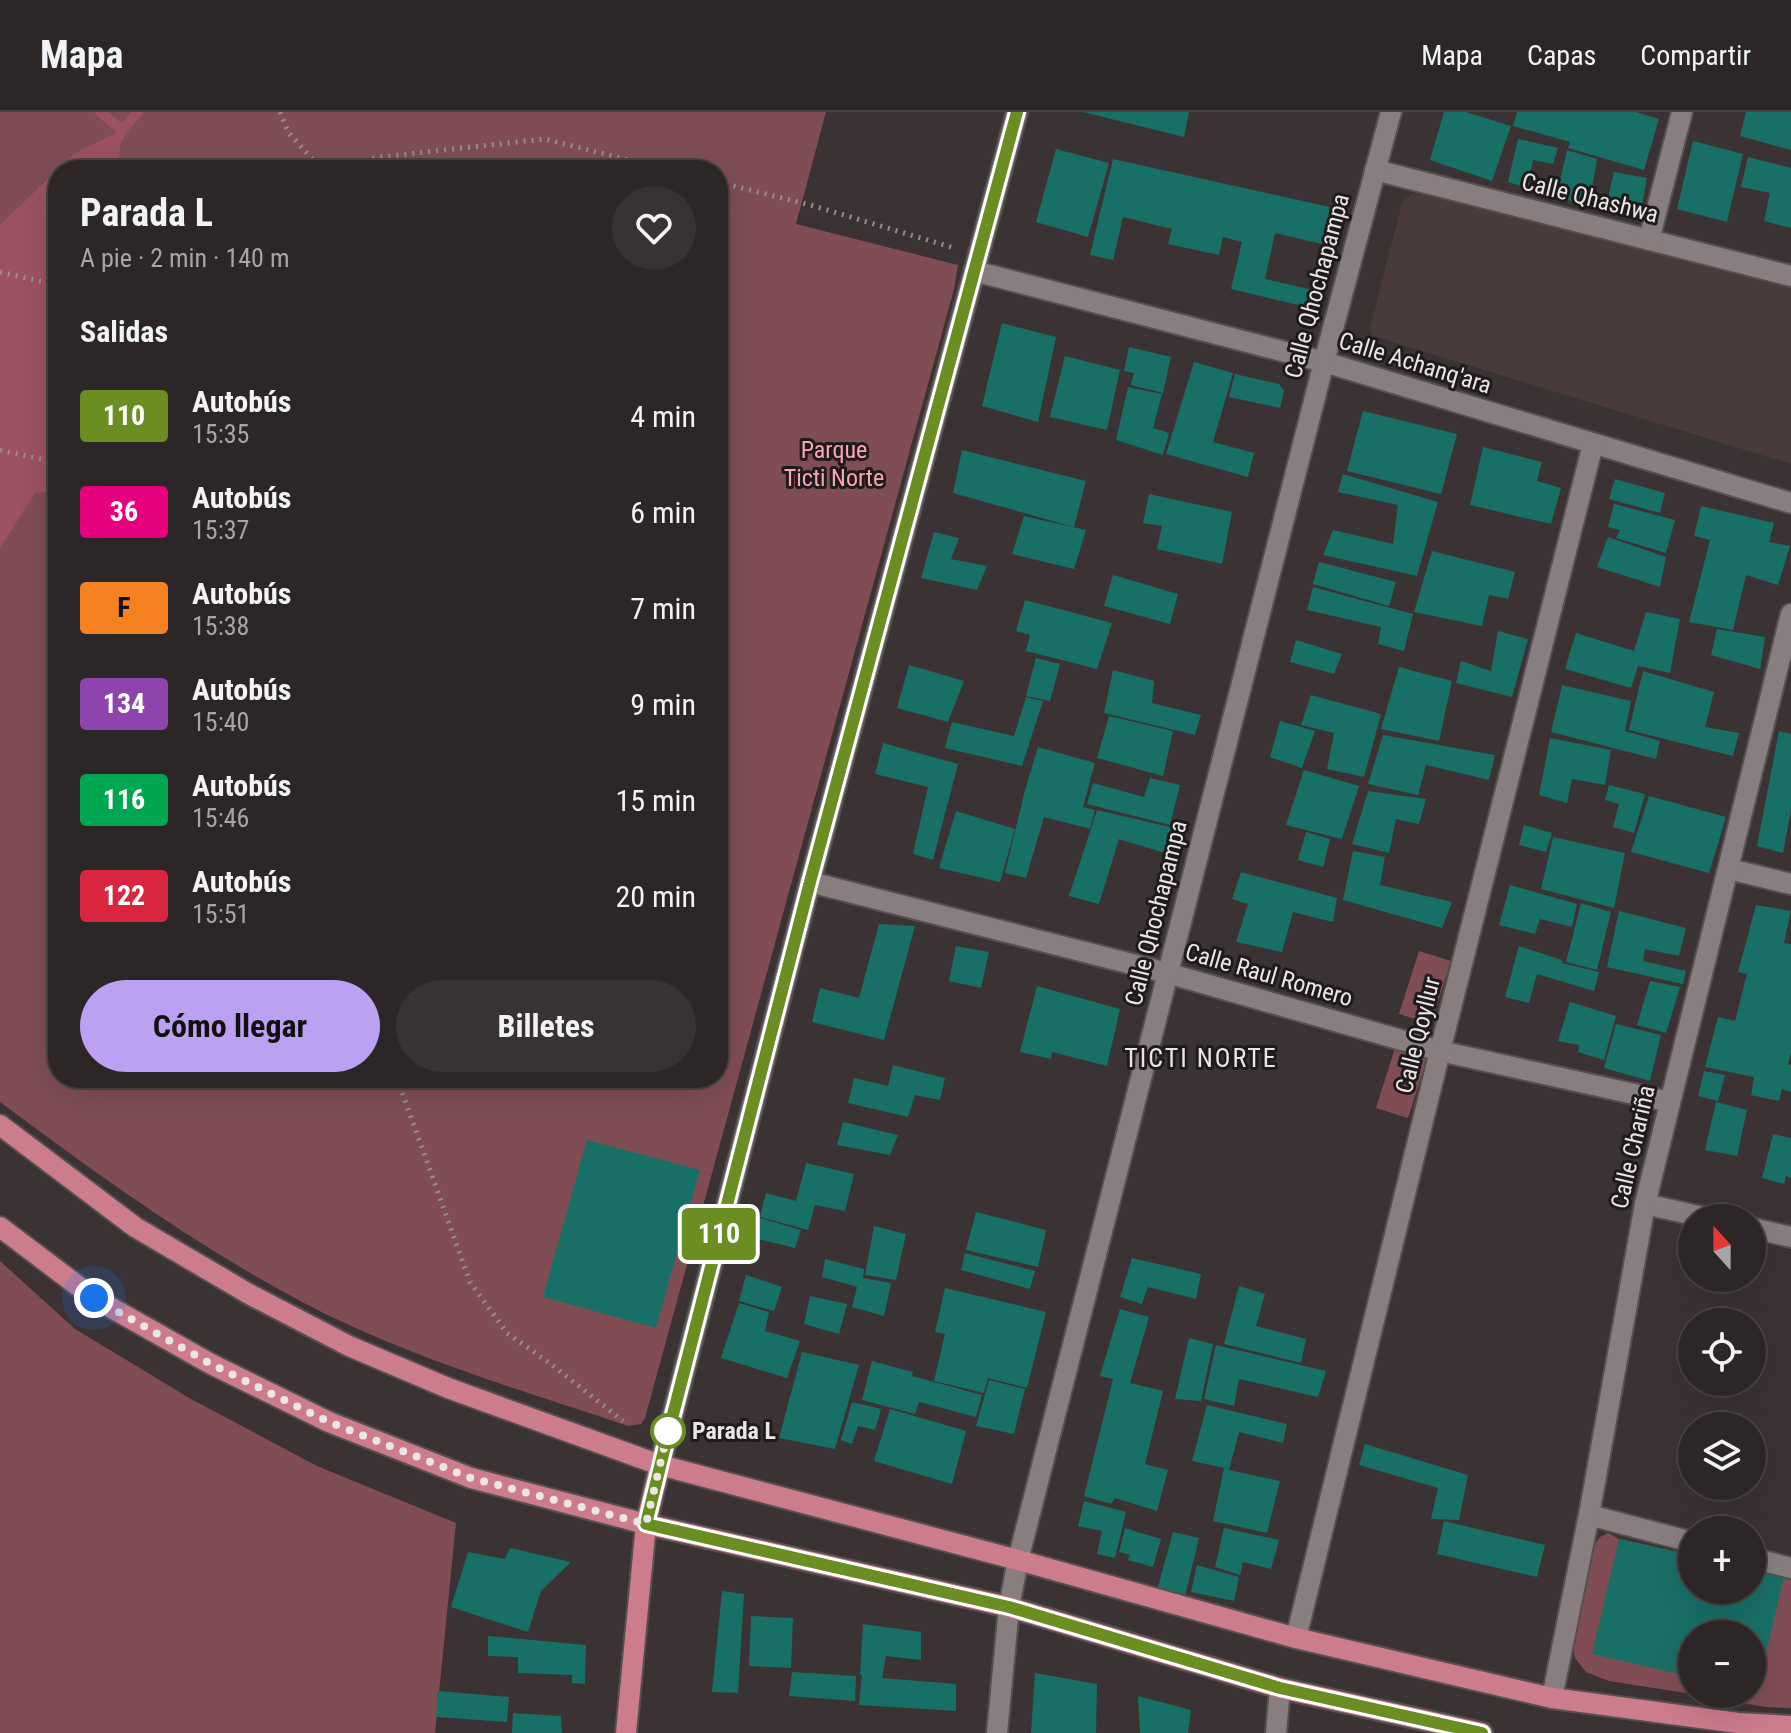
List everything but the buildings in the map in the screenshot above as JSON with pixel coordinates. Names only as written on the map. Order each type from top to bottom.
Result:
[{"type":"main road","points":[[0,1125],[135,1227],[249,1294],[349,1346],[448,1388],[660,1465],[1296,1638],[1552,1698],[1738,1723],[1791,1726]]},
{"type":"main road","points":[[0,1227],[94,1298],[211,1364],[329,1422],[471,1478],[646,1524],[1009,1607],[1280,1688],[1482,1733]]},
{"type":"main road","points":[[626,1733],[646,1524],[660,1465]]},
{"type":"street","points":[[660,1465],[810,882],[1017,112]]},
{"type":"street","name":"Calle Qhochapampa","points":[[997,1733],[1009,1607],[1018,1560],[1324,362],[1391,112]]},
{"type":"street","points":[[1649,240],[1682,112]]},
{"type":"street","name":"Calle Qhashwa","points":[[1375,170],[1791,276]]},
{"type":"street","name":"Calle Achanq'ara","points":[[976,263],[1324,362],[1791,503]]},
{"type":"street","name":"Calle Qoyllur","points":[[1296,1638],[1593,444]]},
{"type":"street","name":"Calle Chariña","points":[[1552,1698],[1589,1515],[1645,1204],[1791,614]]},
{"type":"street","points":[[1729,869],[1791,884]]},
{"type":"street","name":"Calle Raul Romero","points":[[810,882],[1167,973],[1440,1051],[1670,1102]]},
{"type":"street","points":[[1645,1204],[1678,1211]]},
{"type":"street","points":[[1766,1231],[1791,1237]]},
{"type":"street","points":[[1589,1515],[1678,1538]]},
{"type":"street","points":[[1766,1562],[1791,1568]]},
{"type":"street","points":[[1276,1733],[1280,1688]]},
{"type":"path","points":[[280,112],[288,132],[315,160]]},
{"type":"path","points":[[367,160],[545,139],[628,160]]},
{"type":"path","points":[[728,184],[814,206],[976,263]]},
{"type":"path","points":[[0,272],[48,283]]},
{"type":"path","points":[[0,450],[48,461]]},
{"type":"path","points":[[401,1088],[470,1282],[507,1333],[628,1426]]},
{"type":"shaded area","points":[[122,130],[119,160],[68,160],[75,153]]},
{"type":"shaded area","points":[[48,179],[48,492],[35,493],[0,548],[0,225]]},
{"type":"shaded area","points":[[1416,193],[1638,245],[1791,288],[1791,464],[1373,336],[1370,328],[1402,203]]},
{"type":"green space","name":"Parque Ticti Norte","points":[[0,112],[826,112],[796,224],[958,265],[954,289],[641,1424],[628,1426],[463,1371],[342,1322],[225,1258],[111,1183],[0,1102]]},
{"type":"green space","points":[[1419,951],[1451,961],[1431,1024],[1399,1014]]},
{"type":"green space","points":[[1396,1045],[1428,1056],[1408,1118],[1376,1108]]},
{"type":"green space","points":[[0,1261],[75,1329],[191,1399],[317,1466],[456,1523],[435,1733],[0,1733]]},
{"type":"green space","points":[[1608,1533],[1619,1539],[1678,1552],[1678,1604],[1766,1604],[1766,1572],[1791,1578],[1791,1708],[1766,1707],[1766,1620],[1678,1620],[1678,1692],[1609,1681],[1586,1672],[1575,1658],[1572,1639],[1595,1544]]},
{"type":"waterway","points":[[100,112],[122,130]]},
{"type":"waterway","points":[[117,139],[138,112]]},
{"type":"bus line","name":"110","points":[[1017,112],[810,882],[646,1524],[1009,1607],[1280,1688],[1482,1733]]},
{"type":"place","name":"Parada L","points":[[668,1431]]},
{"type":"district","name":"TICTI NORTE","points":[[1201,1058]]},
{"type":"route","points":[[94,1298],[211,1364],[329,1422],[471,1478],[646,1524],[668,1431]]}]
